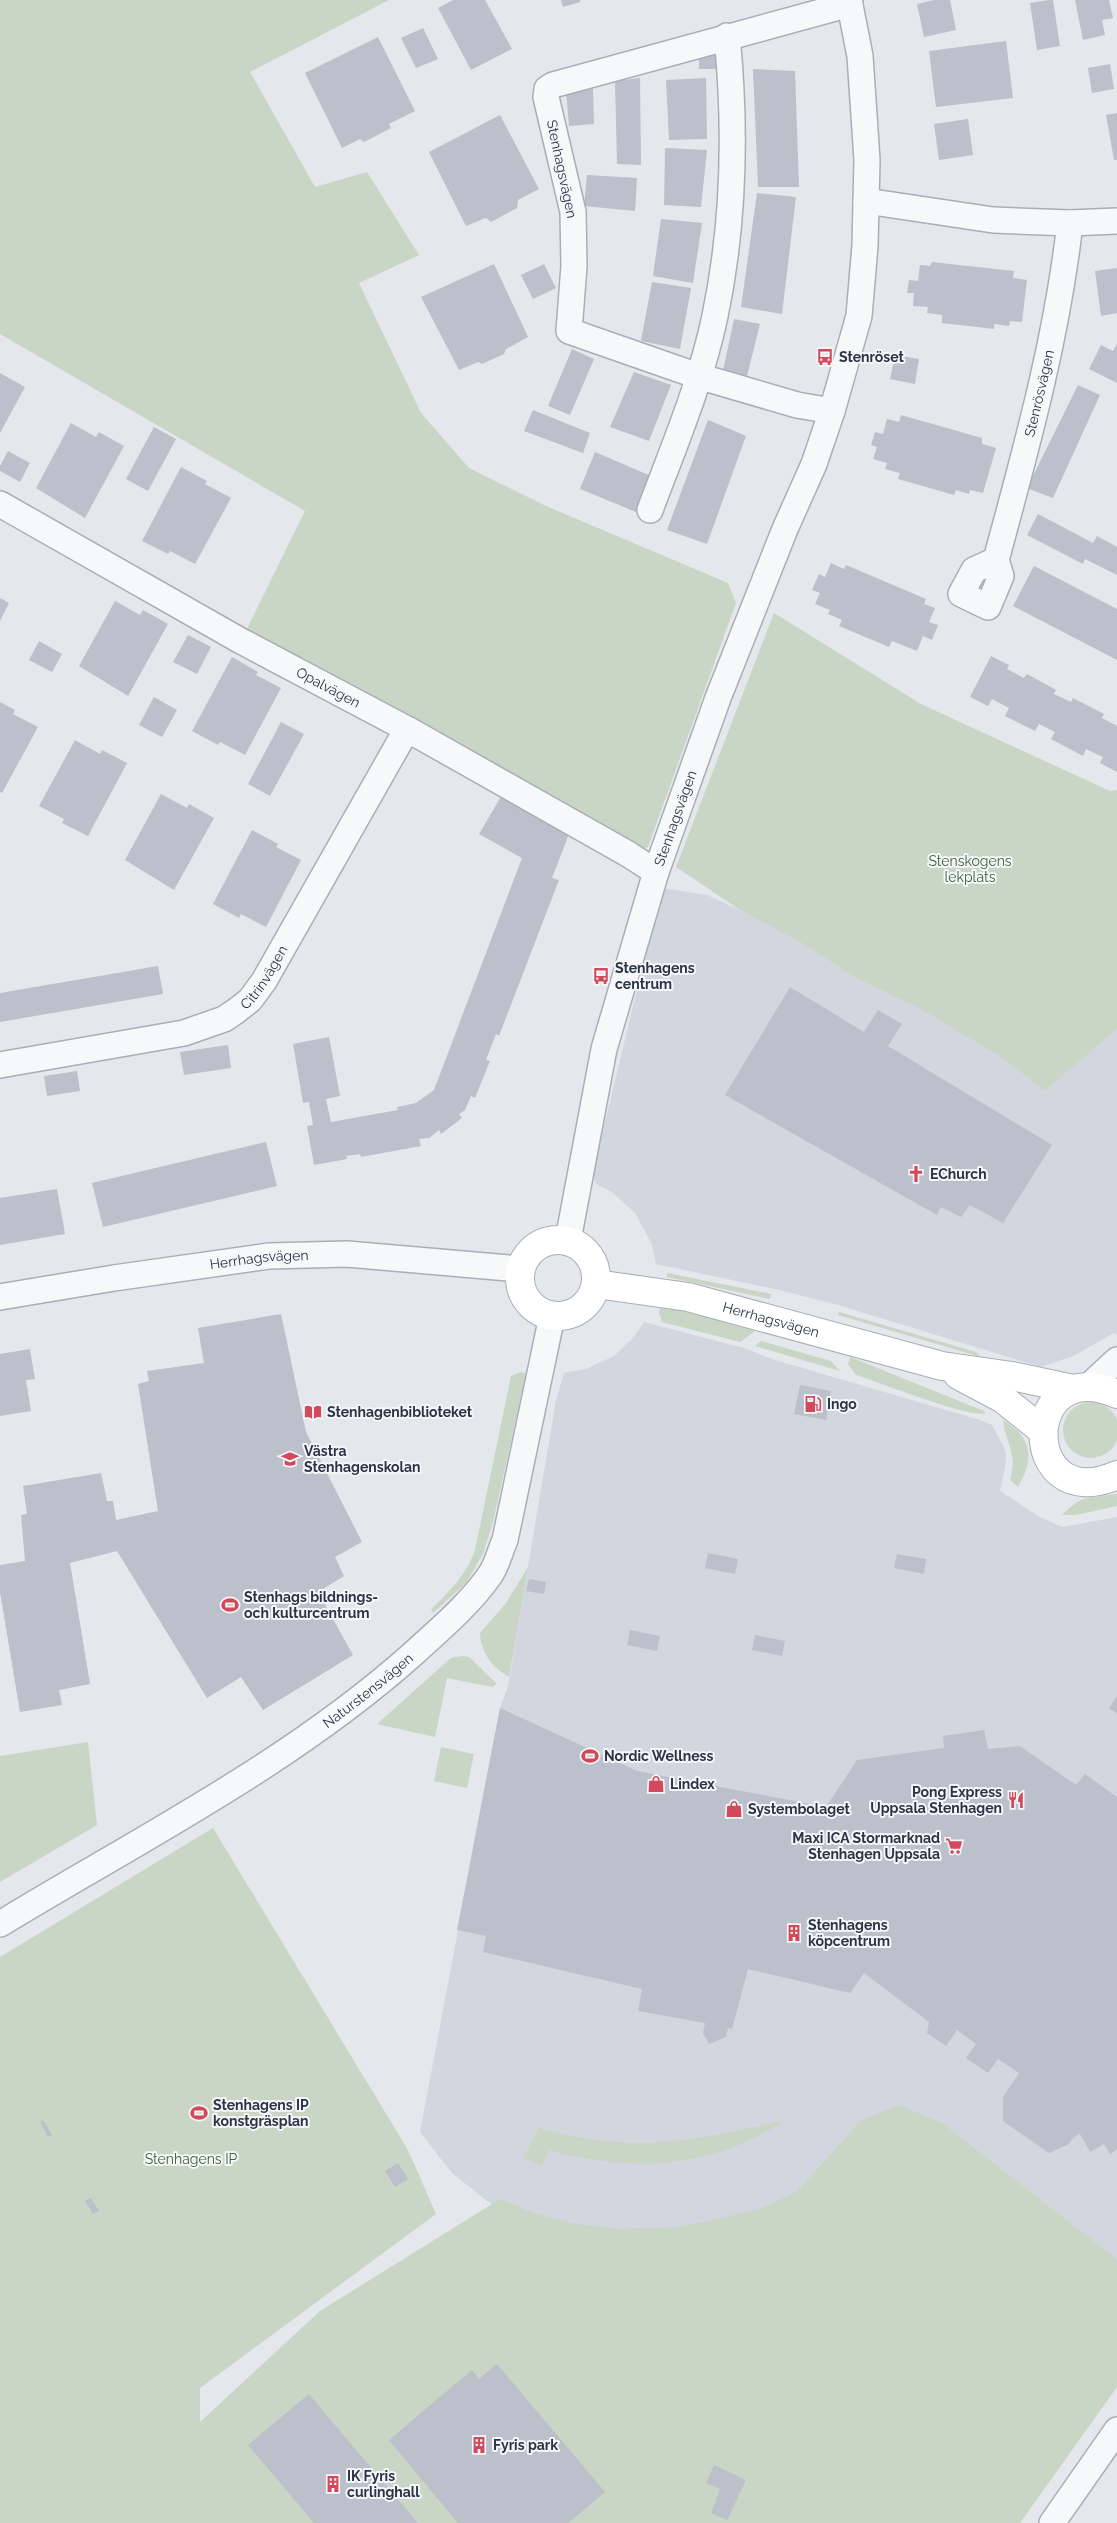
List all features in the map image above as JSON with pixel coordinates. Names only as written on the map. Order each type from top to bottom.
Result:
[{"type":"street","name":"Stenhagsvägen","points":[[568,1240],[604,1049],[656,872],[718,698],[785,529],[814,464],[832,411],[859,316],[865,246],[867,160],[860,56],[850,2],[553,85],[547,89],[546,97],[574,212],[574,266],[569,331],[698,376],[797,405],[832,411]]},
{"type":"street","points":[[650,510],[698,376],[715,315],[730,209],[732,85],[727,36]]},
{"type":"street","points":[[866,201],[993,220],[1070,224],[1117,221]]},
{"type":"street","name":"Stenrösvägen","points":[[996,560],[1034,422],[1052,344],[1070,224]]},
{"type":"street","name":"Opalvägen","points":[[0,504],[241,641],[407,729],[656,872]]},
{"type":"street","name":"Citrinvägen","points":[[0,1065],[184,1033],[224,1019],[250,1000],[264,981],[407,729]]},
{"type":"street","points":[[568,1240],[578,1244],[594,1262],[597,1272],[596,1284],[591,1298],[581,1309],[567,1315],[552,1316],[540,1312],[530,1304],[523,1294],[520,1269],[525,1257],[533,1248],[544,1242],[568,1240]]},
{"type":"street","name":"Herrhagsvägen","points":[[0,1297],[114,1278],[269,1256],[347,1254],[520,1269]]},
{"type":"street","name":"Herrhagsvägen","points":[[596,1284],[688,1296],[942,1366],[1081,1388],[1101,1387],[1117,1394]]},
{"type":"street","name":"Naturstensvägen","points":[[0,1924],[243,1778],[334,1719],[398,1667],[464,1606],[491,1574],[505,1540],[552,1316]]},
{"type":"street","points":[[1117,1360],[1081,1388],[1060,1397],[1048,1410],[1042,1430],[1043,1446],[1050,1461],[1061,1473],[1078,1482],[1091,1484],[1117,1475]]},
{"type":"street","name":"Herrhagsvägen","points":[[942,1366],[1003,1399],[1042,1430]]},
{"type":"street","points":[[1052,2523],[1117,2430]]},
{"type":"shaded area","points":[[662,888],[707,895],[740,910],[798,941],[854,977],[920,1009],[1002,1058],[1045,1091],[1117,1029],[1117,1335],[1114,1333],[1073,1356],[1041,1367],[838,1305],[775,1289],[656,1264],[652,1244],[635,1213],[612,1192],[596,1184],[592,1175]]},
{"type":"shaded area","points":[[644,1322],[744,1348],[775,1360],[980,1420],[992,1425],[1003,1445],[1006,1455],[1000,1491],[1040,1517],[1062,1527],[1117,1517],[1117,2259],[944,2124],[860,2121],[736,2258],[638,2321],[452,2173],[420,2132],[500,1708],[508,1686],[556,1400],[564,1373],[586,1369],[614,1356],[633,1338]]},
{"type":"green space","points":[[0,0],[389,0],[250,72],[315,187],[367,172],[419,255],[359,283],[421,413],[469,468],[546,506],[728,583],[736,603],[648,847],[628,854],[241,641],[305,511],[0,334]]},
{"type":"green space","name":"Stenskogens lekplats","points":[[774,613],[921,704],[1110,791],[1117,790],[1117,1029],[1045,1091],[1002,1058],[920,1009],[854,977],[798,941],[740,910],[676,867]]},
{"type":"green space","points":[[667,1273],[771,1294],[770,1299],[667,1277]]},
{"type":"green space","points":[[661,1305],[755,1329],[754,1332],[740,1342],[662,1322],[659,1312]]},
{"type":"green space","points":[[839,1312],[976,1352],[981,1357],[838,1315]]},
{"type":"green space","points":[[761,1341],[831,1361],[840,1371],[755,1346]]},
{"type":"green space","points":[[850,1357],[985,1413],[976,1413],[943,1405],[856,1375],[848,1364]]},
{"type":"green space","points":[[520,1372],[526,1373],[493,1522],[483,1554],[466,1583],[433,1613],[431,1610],[467,1568],[475,1550],[511,1376]]},
{"type":"green space","points":[[1085,1402],[1097,1402],[1111,1410],[1119,1424],[1117,1441],[1111,1450],[1097,1458],[1085,1458],[1075,1453],[1068,1446],[1063,1436],[1063,1424],[1068,1414],[1075,1407]]},
{"type":"green space","points":[[1003,1420],[1020,1434],[1028,1449],[1027,1467],[1018,1487],[1010,1480],[1013,1463]]},
{"type":"green space","points":[[1117,1494],[1117,1506],[1076,1515],[1062,1515],[1081,1500]]},
{"type":"green space","points":[[528,1567],[509,1677],[497,1669],[485,1653],[480,1633],[506,1603]]},
{"type":"green space","points":[[469,1657],[497,1684],[492,1687],[447,1678],[435,1737],[377,1724],[451,1658]]},
{"type":"green space","points":[[88,1742],[97,1825],[0,1882],[0,1756]]},
{"type":"green space","points":[[441,1747],[474,1754],[467,1788],[434,1781]]},
{"type":"green space","name":"Stenhagens IP","points":[[213,1828],[408,2150],[436,2214],[200,2388],[200,2422],[320,2311],[500,2199],[536,2214],[573,2223],[620,2229],[678,2227],[717,2219],[762,2208],[796,2192],[860,2121],[899,2105],[944,2124],[1117,2259],[1117,2387],[1020,2523],[0,2523],[0,1957]]},
{"type":"green space","points":[[780,2121],[780,2124],[752,2139],[724,2151],[695,2158],[638,2164],[609,2162],[548,2150],[542,2166],[523,2158],[539,2128],[601,2141],[631,2143],[660,2142],[718,2135]]},
{"type":"building","points":[[453,0],[485,0],[512,49],[471,70],[438,8]]},
{"type":"building","points":[[561,0],[580,0],[580,2],[563,7]]},
{"type":"building","points":[[934,0],[950,0],[956,30],[924,37],[917,4]]},
{"type":"building","points":[[1053,0],[1060,46],[1037,50],[1030,3]]},
{"type":"building","points":[[1075,0],[1109,0],[1113,18],[1102,20],[1105,35],[1083,40]]},
{"type":"building","points":[[423,28],[438,59],[416,68],[401,38]]},
{"type":"building","points":[[378,37],[415,111],[389,124],[391,128],[364,142],[360,139],[342,148],[305,73]]},
{"type":"building","points":[[1006,41],[1013,98],[936,107],[929,51]]},
{"type":"building","points":[[699,50],[718,50],[719,69],[699,69]]},
{"type":"building","points":[[1110,64],[1114,89],[1092,93],[1088,68]]},
{"type":"building","points":[[753,69],[795,71],[799,187],[758,187]]},
{"type":"building","points":[[640,78],[641,165],[617,164],[615,81]]},
{"type":"building","points":[[706,78],[707,139],[669,140],[666,80]]},
{"type":"building","points":[[593,89],[594,124],[569,126],[566,90]]},
{"type":"building","points":[[1117,113],[1117,160],[1114,160],[1106,115]]},
{"type":"building","points":[[500,115],[539,189],[518,200],[517,208],[491,222],[486,218],[466,226],[429,152]]},
{"type":"building","points":[[968,119],[973,155],[939,160],[934,124]]},
{"type":"building","points":[[665,148],[707,150],[701,207],[664,205]]},
{"type":"building","points":[[587,175],[637,178],[635,211],[584,206]]},
{"type":"building","points":[[757,193],[796,197],[782,314],[741,307]]},
{"type":"building","points":[[661,219],[702,223],[693,283],[653,276]]},
{"type":"building","points":[[932,262],[1014,271],[1013,278],[1027,280],[1022,322],[1010,321],[1009,326],[994,324],[994,329],[942,323],[942,315],[927,313],[928,307],[913,306],[914,293],[907,293],[909,280],[918,281],[920,265],[930,266]]},
{"type":"building","points":[[494,264],[528,337],[506,349],[504,354],[482,364],[478,362],[459,370],[421,297]]},
{"type":"building","points":[[544,264],[556,288],[533,299],[521,275]]},
{"type":"building","points":[[1117,268],[1117,313],[1101,316],[1095,271]]},
{"type":"building","points":[[652,282],[691,288],[680,349],[641,341]]},
{"type":"building","points":[[734,319],[760,324],[746,380],[723,371]]},
{"type":"building","points":[[1117,344],[1117,383],[1089,369],[1101,345],[1113,351]]},
{"type":"building","points":[[572,349],[594,359],[570,415],[548,406]]},
{"type":"building","points":[[895,355],[919,359],[915,384],[890,379]]},
{"type":"building","points":[[634,372],[671,385],[649,441],[610,427]]},
{"type":"building","points":[[0,373],[25,387],[0,433]]},
{"type":"building","points":[[1078,385],[1100,395],[1053,498],[1027,488]]},
{"type":"building","points":[[533,410],[590,433],[583,453],[524,431]]},
{"type":"building","points":[[901,415],[982,438],[982,444],[996,448],[983,493],[970,490],[969,494],[956,490],[954,495],[898,479],[900,473],[885,469],[887,463],[873,459],[877,447],[871,445],[875,432],[883,434],[887,419],[899,422]]},
{"type":"building","points":[[708,420],[746,436],[707,544],[667,530]]},
{"type":"building","points":[[71,423],[96,437],[99,432],[124,446],[85,518],[36,488]]},
{"type":"building","points":[[154,427],[176,439],[148,491],[126,479]]},
{"type":"building","points":[[8,451],[30,463],[20,482],[0,471],[0,466]]},
{"type":"building","points":[[595,452],[651,476],[636,512],[580,489]]},
{"type":"building","points":[[181,467],[207,481],[205,484],[231,498],[195,564],[170,551],[168,554],[142,541]]},
{"type":"building","points":[[1038,514],[1093,543],[1097,536],[1117,547],[1117,575],[1085,559],[1083,564],[1027,535]]},
{"type":"building","points":[[831,563],[844,569],[846,565],[926,599],[924,604],[935,608],[929,622],[938,625],[932,640],[923,636],[917,651],[892,641],[889,647],[839,626],[842,620],[828,614],[830,610],[815,604],[820,593],[812,590],[819,574],[825,577]]},
{"type":"building","points":[[1034,566],[1117,609],[1117,660],[1013,606]]},
{"type":"building","points":[[0,598],[9,603],[0,621]]},
{"type":"building","points":[[115,601],[140,615],[143,610],[168,624],[128,696],[79,666]]},
{"type":"building","points":[[188,635],[211,647],[197,674],[173,662]]},
{"type":"building","points":[[39,641],[62,654],[52,672],[29,660]]},
{"type":"building","points":[[991,656],[1009,665],[1007,669],[1024,678],[1027,674],[1056,690],[1054,694],[1071,702],[1073,698],[1104,714],[1102,718],[1117,726],[1117,772],[1100,763],[1103,757],[1086,749],[1083,756],[1051,739],[1055,732],[1039,724],[1035,731],[1005,716],[1009,708],[992,699],[988,706],[970,697]]},
{"type":"building","points":[[232,657],[258,672],[256,675],[281,688],[245,755],[220,742],[218,745],[192,731]]},
{"type":"building","points":[[154,697],[177,710],[162,737],[139,725]]},
{"type":"building","points":[[0,702],[15,710],[13,714],[38,727],[2,793],[0,792]]},
{"type":"building","points":[[281,722],[304,734],[270,796],[248,784]]},
{"type":"building","points":[[75,740],[100,754],[102,750],[127,763],[88,836],[62,823],[64,819],[39,806]]},
{"type":"building","points":[[161,794],[187,808],[189,804],[214,818],[174,890],[125,860]]},
{"type":"building","points":[[502,795],[569,834],[552,878],[559,880],[499,1036],[496,1034],[486,1060],[490,1061],[475,1098],[471,1096],[465,1110],[459,1114],[462,1118],[441,1134],[439,1130],[429,1138],[419,1139],[421,1146],[361,1157],[360,1154],[346,1156],[347,1159],[314,1165],[307,1126],[313,1125],[309,1102],[303,1103],[293,1044],[329,1037],[340,1096],[326,1099],[331,1122],[398,1110],[397,1107],[416,1103],[434,1090],[522,858],[479,834]]},
{"type":"building","points":[[252,830],[278,844],[276,847],[301,860],[266,927],[241,914],[239,918],[213,904]]},
{"type":"building","points":[[158,966],[163,994],[0,1022],[0,993]]},
{"type":"building","points":[[790,987],[864,1032],[878,1010],[902,1024],[888,1046],[1052,1145],[1003,1223],[970,1205],[961,1217],[941,1207],[937,1215],[725,1095]]},
{"type":"building","points":[[228,1045],[231,1068],[184,1075],[180,1052]]},
{"type":"building","points":[[77,1071],[80,1091],[47,1096],[44,1076]]},
{"type":"building","points":[[266,1142],[277,1186],[103,1227],[92,1183]]},
{"type":"building","points":[[57,1189],[65,1234],[0,1245],[0,1198]]},
{"type":"building","points":[[281,1314],[306,1432],[362,1542],[335,1557],[344,1576],[318,1592],[353,1655],[263,1710],[241,1677],[207,1698],[117,1551],[70,1563],[90,1684],[59,1690],[62,1705],[20,1712],[0,1592],[0,1565],[25,1561],[21,1515],[27,1514],[23,1486],[101,1473],[107,1501],[113,1501],[116,1520],[158,1511],[138,1384],[149,1381],[147,1371],[204,1363],[198,1328]]},
{"type":"building","points":[[30,1349],[35,1379],[26,1380],[31,1411],[0,1416],[0,1354]]},
{"type":"building","name":"Ingo","points":[[800,1385],[831,1391],[826,1420],[794,1414]]},
{"type":"building","points":[[708,1553],[738,1559],[735,1574],[705,1568]]},
{"type":"building","points":[[897,1554],[926,1559],[924,1574],[894,1568]]},
{"type":"building","points":[[529,1579],[546,1582],[544,1594],[526,1591]]},
{"type":"building","points":[[630,1630],[660,1636],[657,1651],[627,1645]]},
{"type":"building","points":[[755,1635],[785,1641],[782,1656],[752,1650]]},
{"type":"building","points":[[1117,1696],[1117,1714],[1109,1708]]},
{"type":"building","name":"Stenhagens köpcentrum","points":[[500,1708],[637,1771],[826,1807],[857,1760],[944,1748],[943,1736],[984,1730],[988,1749],[1020,1746],[1076,1785],[1085,1774],[1117,1797],[1117,2149],[1110,2154],[1104,2144],[1090,2152],[1080,2134],[1074,2137],[1069,2144],[1049,2153],[1003,2121],[1003,2097],[1019,2073],[998,2059],[988,2073],[966,2058],[976,2044],[957,2030],[946,2046],[927,2033],[929,2022],[864,1973],[850,1993],[748,1969],[732,2029],[728,2028],[726,2037],[709,2044],[703,2033],[705,2023],[638,2011],[642,1989],[483,1952],[486,1936],[457,1930]]},
{"type":"building","points":[[43,2120],[52,2135],[48,2137],[40,2122]]},
{"type":"building","points":[[398,2163],[408,2179],[395,2187],[385,2171]]},
{"type":"building","points":[[91,2198],[99,2211],[93,2214],[85,2201]]},
{"type":"building","name":"Fyris park","points":[[497,2364],[605,2492],[568,2523],[458,2523],[389,2440],[472,2370],[479,2379]]},
{"type":"building","name":"IK Fyris curlinghall","points":[[309,2394],[418,2523],[314,2523],[248,2445]]},
{"type":"building","points":[[714,2465],[746,2480],[727,2520],[711,2513],[720,2489],[706,2483]]},
{"type":"place","name":"Stenröset","points":[[825,357]]},
{"type":"place","name":"Stenhagens centrum","points":[[601,976]]},
{"type":"place","name":"EChurch","points":[[916,1174]]},
{"type":"place","name":"Ingo","points":[[813,1404]]},
{"type":"place","name":"Stenhagenbiblioteket","points":[[313,1412]]},
{"type":"place","name":"Västra Stenhagenskolan","points":[[290,1459]]},
{"type":"place","name":"Stenhags bildnings- och kulturcentrum","points":[[230,1605]]},
{"type":"place","name":"Nordic Wellness","points":[[590,1756]]},
{"type":"place","name":"Lindex","points":[[656,1784]]},
{"type":"place","name":"Pong Express Uppsala Stenhagen","points":[[1016,1800]]},
{"type":"place","name":"Systembolaget","points":[[734,1809]]},
{"type":"place","name":"Maxi ICA Stormarknad Stenhagen Uppsala","points":[[954,1846]]},
{"type":"place","name":"Stenhagens köpcentrum","points":[[794,1933]]},
{"type":"place","name":"Stenhagens IP konstgräsplan","points":[[199,2113]]},
{"type":"place","name":"Fyris park","points":[[479,2445]]},
{"type":"place","name":"IK Fyris curlinghall","points":[[333,2484]]}]
